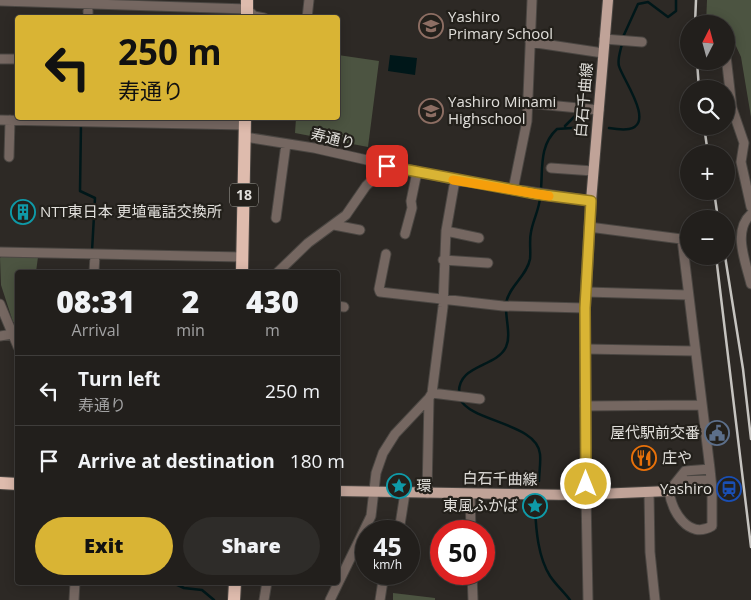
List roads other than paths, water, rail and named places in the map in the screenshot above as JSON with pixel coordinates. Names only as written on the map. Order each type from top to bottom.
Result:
[{"type":"highway","name":"18","points":[[242,270],[245,127]]},
{"type":"highway","points":[[0,483],[15,484]]},
{"type":"highway","points":[[234,600],[235,585]]},
{"type":"main road","name":"白石千曲線","points":[[340,491],[586,495],[585,308],[589,227],[608,0]]},
{"type":"main road","points":[[586,495],[670,491]]},
{"type":"street","points":[[307,15],[309,0]]},
{"type":"street","points":[[513,190],[524,138],[528,103],[532,0]]},
{"type":"street","points":[[0,1],[88,2],[247,9]]},
{"type":"street","points":[[88,2],[88,15]]},
{"type":"street","points":[[604,39],[642,42]]},
{"type":"street","points":[[530,42],[603,53]]},
{"type":"street","points":[[0,59],[15,59]]},
{"type":"street","points":[[728,70],[732,108],[744,143],[741,162],[751,207]]},
{"type":"street","points":[[528,103],[599,110]]},
{"type":"street","name":"寿通り","points":[[0,120],[83,120],[245,127],[286,144],[387,166],[545,196],[591,201]]},
{"type":"street","points":[[9,157],[10,120]]},
{"type":"street","points":[[276,218],[286,144]]},
{"type":"street","points":[[280,270],[308,242],[346,215],[366,186],[387,166]]},
{"type":"street","points":[[551,168],[594,171]]},
{"type":"street","points":[[405,234],[417,172]]},
{"type":"street","points":[[427,493],[431,396],[442,300],[443,260],[455,180]]},
{"type":"street","points":[[751,214],[747,218],[741,241],[751,284]]},
{"type":"street","points":[[334,225],[360,230]]},
{"type":"street","points":[[589,227],[680,238]]},
{"type":"street","points":[[446,231],[479,238]]},
{"type":"street","points":[[0,252],[242,257]]},
{"type":"street","points":[[386,254],[384,276],[379,288],[380,292],[506,306],[585,308]]},
{"type":"street","points":[[92,255],[94,270]]},
{"type":"street","points":[[443,260],[488,263]]},
{"type":"street","points":[[687,265],[694,351],[710,469],[713,521],[712,526],[706,529],[686,526],[678,514],[670,491],[686,471],[710,469]]},
{"type":"street","points":[[586,292],[688,295]]},
{"type":"street","points":[[0,304],[15,340]]},
{"type":"street","points":[[0,336],[12,334]]},
{"type":"street","points":[[585,349],[694,351]]},
{"type":"street","points":[[340,581],[365,532],[371,516],[376,473],[385,448],[395,434],[431,396],[459,395],[480,399]]},
{"type":"street","points":[[585,406],[701,405]]},
{"type":"street","points":[[677,481],[711,480]]},
{"type":"street","points":[[649,492],[650,552],[655,600]]},
{"type":"street","points":[[401,520],[405,493]]},
{"type":"street","points":[[470,494],[471,520]]},
{"type":"street","points":[[586,495],[588,600]]},
{"type":"street","points":[[74,585],[74,600]]},
{"type":"street","points":[[264,600],[266,585]]},
{"type":"street","points":[[330,600],[338,585]]},
{"type":"street","points":[[380,600],[382,585]]},
{"type":"street","points":[[472,585],[473,600]]},
{"type":"waterway","points":[[623,37],[638,4],[648,2],[668,17],[676,11],[676,0]]},
{"type":"waterway","points":[[609,128],[629,129],[636,125],[639,119],[635,100],[619,66],[622,43]]},
{"type":"waterway","points":[[565,126],[579,112]]},
{"type":"waterway","points":[[81,124],[80,191],[95,198],[92,251]]},
{"type":"waterway","points":[[506,303],[530,259],[530,235],[539,202],[542,161],[546,144],[557,129],[587,127]]},
{"type":"waterway","points":[[459,394],[460,384],[464,377],[470,371],[494,359],[506,347],[508,333],[506,308]]},
{"type":"waterway","points":[[460,399],[466,407],[516,429],[528,436],[536,444],[540,454],[539,481]]},
{"type":"waterway","points":[[535,508],[540,552],[546,569],[570,600]]},
{"type":"waterway","points":[[178,585],[184,588],[202,590],[214,600]]},
{"type":"railway","points":[[695,15],[696,0]]},
{"type":"railway","points":[[698,70],[698,80]]},
{"type":"railway","points":[[705,135],[707,145]]},
{"type":"railway","points":[[715,200],[717,210]]},
{"type":"railway","points":[[717,265],[751,547]]},
{"type":"railway","points":[[726,265],[743,369],[751,439]]},
{"type":"place","name":"Yashiro Primary School","points":[[431,26]]},
{"type":"place","name":"Yashiro Minami Highschool","points":[[431,111]]},
{"type":"place","name":"NTT東日本 更埴電話交換所","points":[[23,212]]},
{"type":"place","name":"屋代駅前交番","points":[[717,433]]},
{"type":"place","name":"庄や","points":[[644,458]]},
{"type":"place","name":"環","points":[[399,486]]},
{"type":"place","name":"Yashiro","points":[[729,489]]},
{"type":"place","name":"東風ふかば","points":[[535,506]]}]
